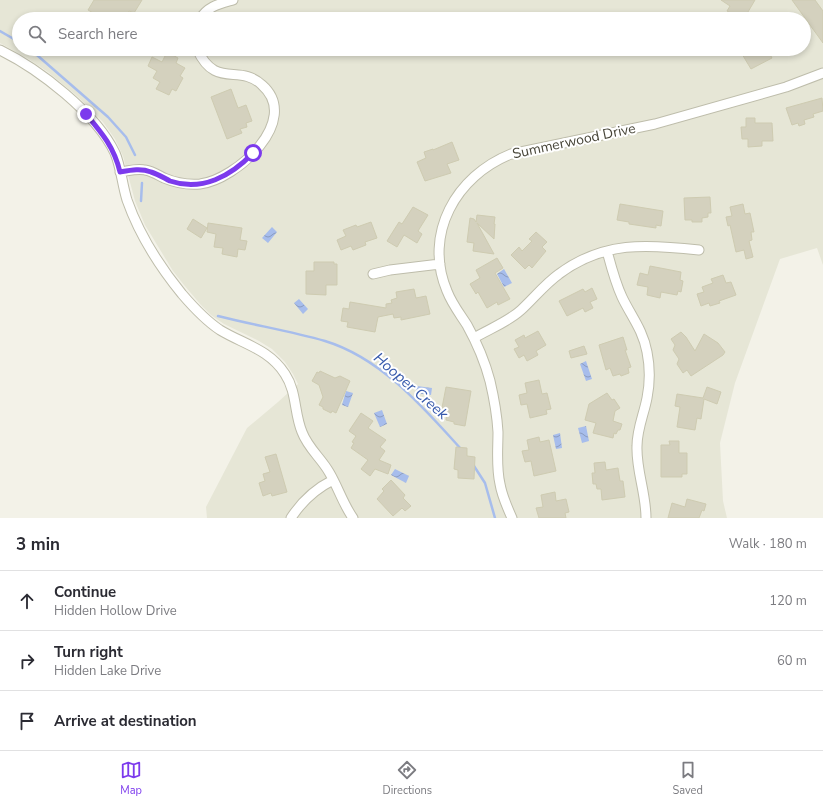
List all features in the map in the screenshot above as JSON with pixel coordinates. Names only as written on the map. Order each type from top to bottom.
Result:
[{"type":"street","points":[[205,12],[216,4],[233,0]]},
{"type":"street","points":[[0,50],[27,65],[55,86],[86,114],[109,142],[115,153],[128,201],[139,226],[159,262],[182,294],[196,310],[211,323],[228,334],[270,356],[282,369],[292,388],[305,439],[333,480],[353,518]]},
{"type":"street","points":[[120,172],[142,169],[177,183],[208,183],[222,178],[235,170],[253,153],[268,134],[274,118],[274,106],[263,85],[251,78],[240,75],[226,75],[215,71],[204,62],[201,56]]},
{"type":"street","name":"Summerwood Drive","points":[[512,518],[503,495],[500,482],[497,415],[494,397],[485,366],[474,338],[446,291],[440,264],[439,252],[443,228],[452,203],[474,176],[501,158],[522,151],[663,122],[786,87],[823,73]]},
{"type":"street","points":[[474,338],[514,315],[552,279],[568,267],[591,256],[620,248],[648,245],[699,250]]},
{"type":"street","points":[[606,251],[618,288],[624,302],[635,320],[644,342],[649,365],[647,399],[640,421],[637,445],[638,467],[645,502],[646,518]]},
{"type":"street","points":[[373,274],[390,270],[440,264]]},
{"type":"street","points":[[291,518],[297,509],[313,493],[321,486],[333,480]]},
{"type":"shaded area","points":[[0,0],[823,0],[823,265],[817,248],[780,259],[735,383],[720,443],[723,501],[727,518],[207,518],[206,507],[247,428],[298,384],[285,362],[272,349],[224,324],[211,315],[184,285],[173,271],[145,225],[135,201],[123,156],[115,139],[103,122],[77,96],[48,72],[23,56],[811,56],[811,12],[12,12],[12,50],[0,43]]},
{"type":"water","points":[[272,227],[277,232],[268,243],[262,238]]},
{"type":"water","points":[[504,269],[512,283],[504,287],[497,274]]},
{"type":"water","points":[[299,299],[308,309],[303,314],[294,303]]},
{"type":"water","points":[[586,361],[592,379],[586,381],[580,364]]},
{"type":"water","points":[[417,386],[432,388],[431,395],[416,393]]},
{"type":"water","points":[[346,391],[353,393],[348,407],[342,405]]},
{"type":"water","points":[[382,410],[387,424],[380,427],[374,413]]},
{"type":"water","points":[[586,426],[589,441],[582,443],[578,428]]},
{"type":"water","points":[[560,433],[562,448],[556,449],[553,435]]},
{"type":"water","points":[[395,469],[409,476],[406,483],[391,475]]},
{"type":"building","points":[[94,0],[142,0],[135,12],[92,12],[88,10]]},
{"type":"building","points":[[721,0],[755,0],[748,12],[729,12],[727,11],[730,6]]},
{"type":"building","points":[[792,0],[815,0],[823,11],[823,43],[811,26],[811,12],[801,12]]},
{"type":"building","points":[[165,56],[174,56],[178,58],[176,63],[185,68],[180,76],[183,78],[176,91],[172,89],[169,95],[156,89],[160,82],[153,78],[157,71],[148,66],[152,57],[162,62]]},
{"type":"building","points":[[743,56],[771,56],[772,58],[751,69]]},
{"type":"building","points":[[231,89],[238,108],[246,105],[252,121],[246,123],[247,127],[240,129],[242,133],[227,139],[211,97]]},
{"type":"building","points":[[822,98],[823,111],[813,114],[814,117],[804,120],[805,124],[799,126],[798,123],[792,125],[786,108]]},
{"type":"building","points":[[746,118],[755,118],[755,123],[772,123],[773,141],[762,141],[762,146],[748,147],[748,139],[742,139],[741,127],[746,127]]},
{"type":"building","points":[[452,142],[459,160],[447,164],[451,173],[425,181],[417,162],[426,158],[424,152]]},
{"type":"building","points":[[710,197],[711,213],[708,213],[708,217],[702,218],[702,222],[685,220],[684,198]]},
{"type":"building","points":[[620,204],[663,211],[661,226],[656,225],[656,228],[629,224],[629,222],[617,220]]},
{"type":"building","points":[[743,204],[745,214],[750,213],[754,232],[751,232],[752,240],[749,241],[753,257],[746,259],[744,250],[736,252],[730,225],[728,226],[726,217],[732,216],[730,207]]},
{"type":"building","points":[[413,207],[428,215],[418,231],[422,234],[417,243],[404,235],[397,247],[387,241],[399,222],[402,224]]},
{"type":"building","points":[[477,215],[495,217],[494,239],[477,223],[494,254],[473,251],[474,243],[467,242],[470,218],[474,219],[476,222]]},
{"type":"building","points":[[193,219],[207,228],[201,238],[187,229]]},
{"type":"building","points":[[371,222],[377,238],[365,242],[366,245],[353,250],[351,246],[341,250],[337,240],[346,236],[343,230],[356,225],[357,227]]},
{"type":"building","points":[[208,223],[242,228],[240,240],[247,241],[245,250],[238,249],[237,257],[222,254],[223,248],[214,247],[216,234],[207,232]]},
{"type":"building","points":[[536,232],[547,242],[542,247],[546,251],[532,268],[529,265],[525,269],[511,255],[519,247],[522,251],[532,241],[529,239]]},
{"type":"building","points":[[497,258],[503,268],[495,273],[510,299],[498,305],[497,302],[487,308],[478,292],[476,294],[470,284],[480,278],[476,270]]},
{"type":"building","points":[[314,262],[334,262],[334,264],[337,264],[337,285],[326,285],[326,295],[306,294],[306,271],[314,271]]},
{"type":"building","points":[[650,266],[681,272],[680,280],[683,281],[681,292],[678,291],[677,295],[661,292],[660,298],[647,295],[648,287],[637,285],[640,273],[648,275]]},
{"type":"building","points":[[723,275],[726,283],[731,282],[736,295],[719,301],[720,303],[710,306],[709,303],[701,306],[697,294],[704,292],[702,287],[713,283],[711,279]]},
{"type":"building","points":[[592,288],[597,299],[590,302],[593,308],[585,312],[583,308],[567,316],[559,301],[583,289],[585,292]]},
{"type":"building","points":[[414,289],[416,298],[426,296],[430,314],[401,320],[401,317],[394,318],[393,314],[378,317],[375,332],[347,327],[348,322],[341,321],[343,308],[349,309],[350,302],[386,308],[386,304],[392,303],[391,300],[397,298],[396,292]]},
{"type":"building","points":[[538,331],[546,345],[536,351],[538,355],[527,361],[524,355],[519,358],[514,349],[519,347],[515,340],[524,335],[525,338]]},
{"type":"building","points":[[681,332],[695,351],[704,334],[718,343],[725,352],[723,355],[691,376],[687,370],[683,373],[677,364],[679,359],[673,350],[675,345],[671,339]]},
{"type":"building","points":[[623,337],[627,350],[625,350],[631,367],[628,368],[629,373],[621,376],[620,374],[613,376],[610,368],[606,370],[599,345]]},
{"type":"building","points":[[584,346],[587,354],[571,358],[569,351]]},
{"type":"building","points":[[320,371],[335,378],[340,376],[350,381],[336,413],[332,411],[331,413],[319,405],[323,397],[319,385],[312,381],[317,372],[319,373]]},
{"type":"building","points":[[539,380],[542,394],[547,393],[551,409],[546,410],[547,414],[530,418],[527,404],[521,405],[519,395],[527,393],[525,383]]},
{"type":"building","points":[[446,387],[471,391],[465,426],[454,424],[454,422],[446,420],[447,414],[441,413]]},
{"type":"building","points":[[707,387],[721,392],[717,404],[704,399],[701,419],[697,418],[695,430],[677,427],[680,407],[675,406],[677,394],[703,398]]},
{"type":"building","points":[[607,393],[612,400],[614,399],[620,408],[615,411],[613,421],[622,424],[620,430],[618,430],[616,434],[614,433],[613,438],[593,433],[596,423],[585,420],[589,404]]},
{"type":"building","points":[[361,413],[373,421],[368,428],[386,440],[380,447],[385,451],[379,460],[391,465],[388,474],[375,469],[370,476],[361,469],[368,460],[351,448],[354,443],[352,442],[356,436],[349,431]]},
{"type":"building","points":[[539,437],[540,442],[549,440],[556,471],[534,476],[531,461],[525,462],[522,451],[529,450],[527,440]]},
{"type":"building","points":[[669,441],[679,441],[679,453],[687,453],[687,474],[682,474],[682,477],[661,477],[661,445],[670,445]]},
{"type":"building","points":[[456,447],[467,448],[467,456],[475,457],[474,479],[458,478],[458,470],[454,469]]},
{"type":"building","points":[[276,454],[287,492],[272,496],[271,493],[263,496],[259,483],[265,481],[263,474],[270,472],[265,457]]},
{"type":"building","points":[[605,462],[606,470],[618,468],[620,481],[623,481],[625,497],[602,500],[601,489],[597,489],[596,484],[593,484],[592,473],[595,473],[594,463]]},
{"type":"building","points":[[391,480],[405,495],[403,498],[411,506],[405,511],[402,508],[393,516],[377,499],[384,491],[382,489]]},
{"type":"building","points":[[555,492],[556,501],[566,499],[569,512],[565,513],[566,518],[539,518],[536,508],[543,507],[541,495]]},
{"type":"building","points":[[687,499],[706,504],[704,511],[702,510],[699,518],[668,518],[672,503],[685,507]]},
{"type":"waterway","name":"Hooper Creek","points":[[0,31],[12,38]]},
{"type":"waterway","name":"Hooper Creek","points":[[38,56],[108,117],[126,137],[135,155]]},
{"type":"waterway","name":"Hooper Creek","points":[[141,201],[142,183]]},
{"type":"waterway","name":"Hooper Creek","points":[[218,316],[325,341],[365,359],[400,386],[432,417],[461,449]]},
{"type":"waterway","name":"Hooper Creek","points":[[474,466],[485,483],[495,518]]},
{"type":"route","points":[[86,114],[109,142],[115,153],[120,172],[142,169],[177,183],[208,183],[222,178],[235,170],[253,153]]}]
